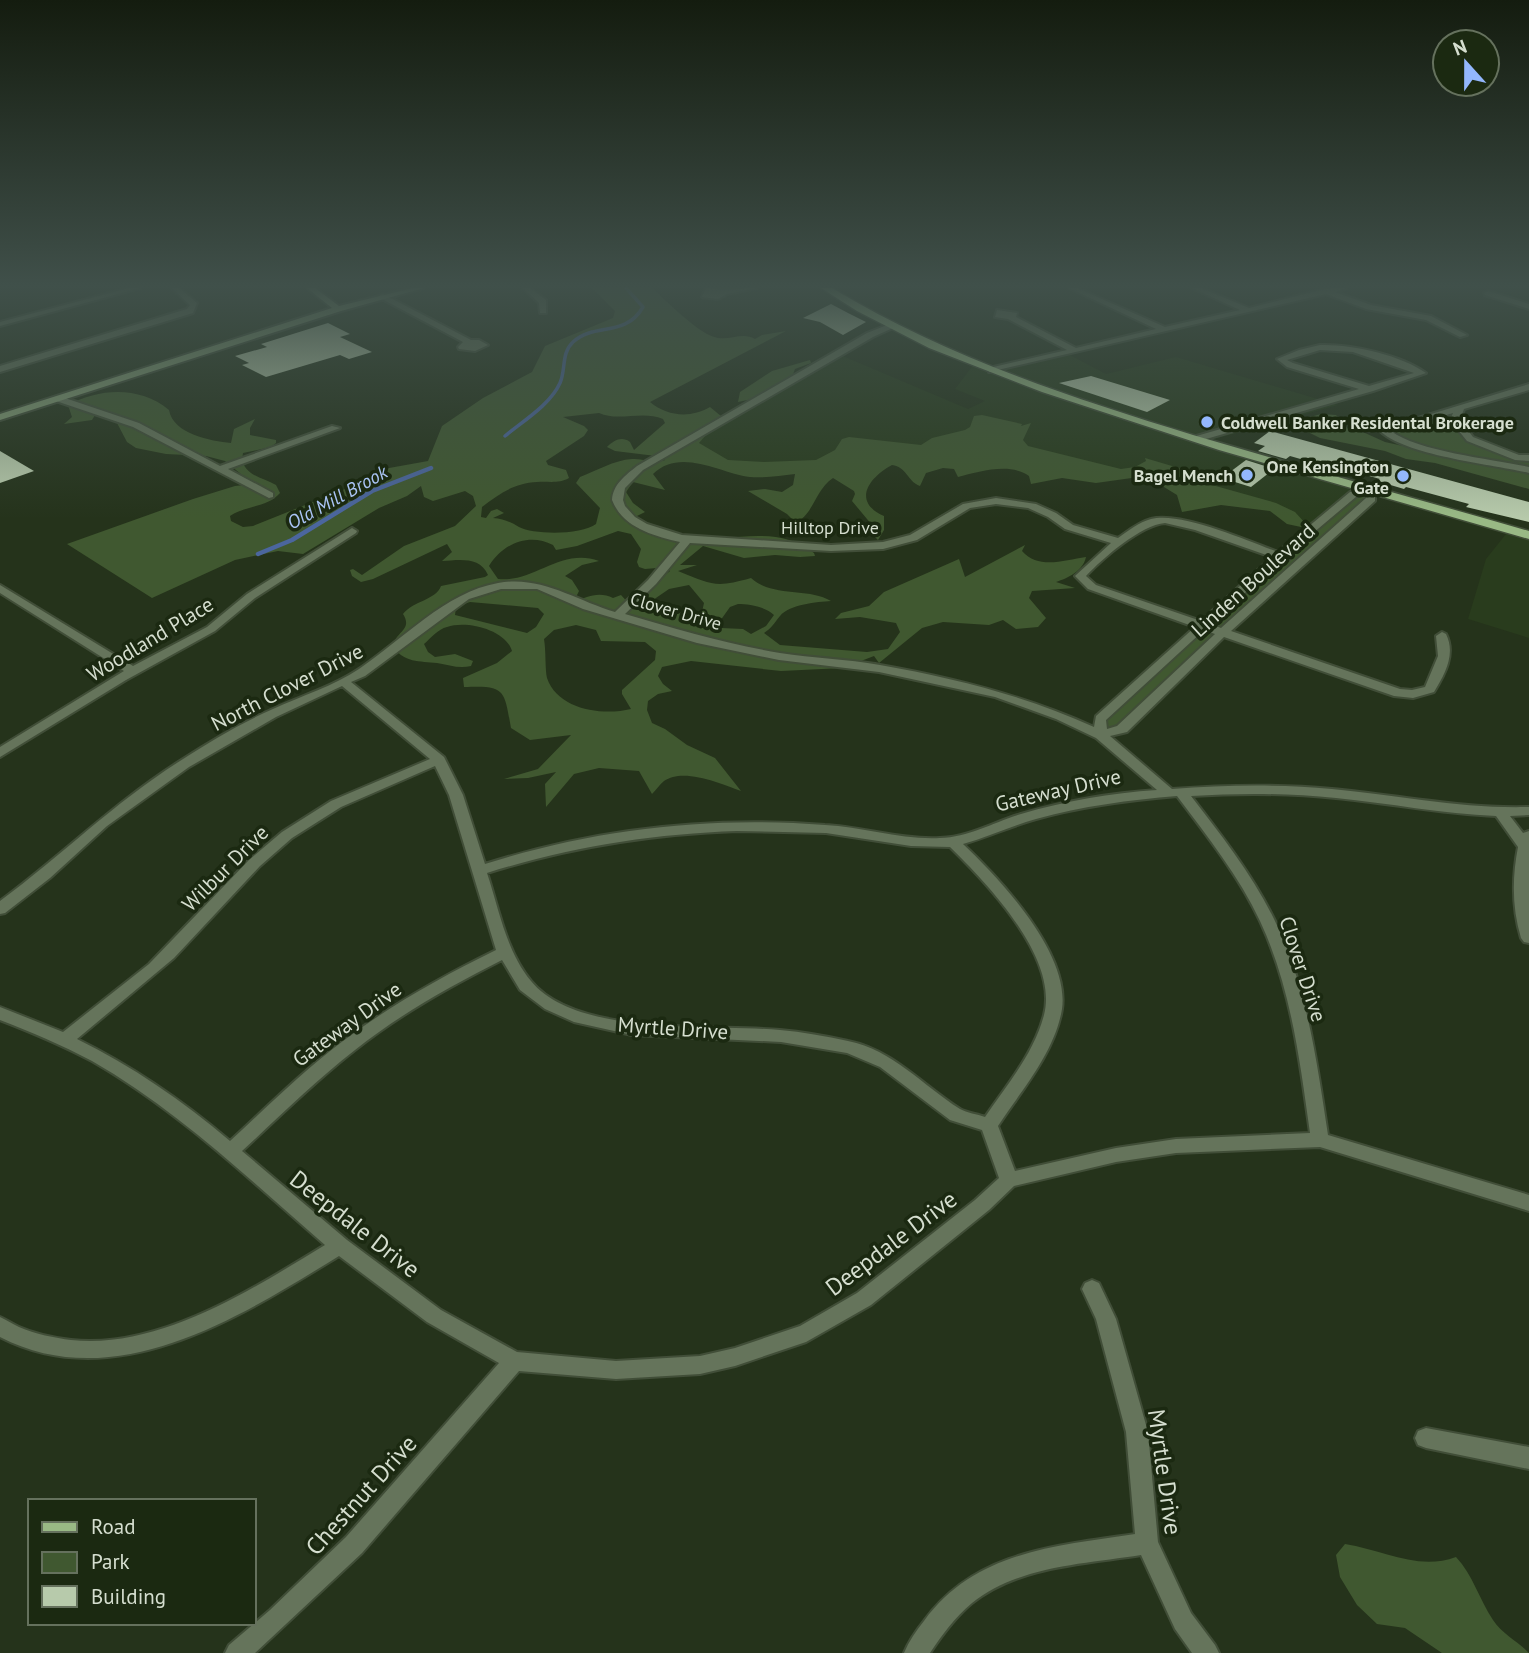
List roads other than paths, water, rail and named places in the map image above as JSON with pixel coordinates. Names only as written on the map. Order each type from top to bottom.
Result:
[{"type":"main road","points":[[979,365],[1067,398],[1196,439],[1529,535]]},
{"type":"street","points":[[2,416],[164,365]]},
{"type":"street","points":[[688,539],[657,533],[627,516],[615,497],[619,487],[656,458],[820,365]]},
{"type":"street","points":[[992,370],[1013,365]]},
{"type":"street","points":[[1290,365],[1370,389]]},
{"type":"street","points":[[1196,439],[1422,373],[1399,365]]},
{"type":"street","points":[[1524,463],[1457,455],[1393,437],[1386,434],[1385,429],[1529,387]]},
{"type":"street","points":[[59,399],[136,425],[269,495]]},
{"type":"street","points":[[1462,406],[1455,420],[1470,439],[1524,463]]},
{"type":"street","points":[[220,469],[335,428]]},
{"type":"street","points":[[1457,455],[1468,447],[1470,439]]},
{"type":"street","name":"Linden Boulevard","points":[[1371,489],[1371,499],[1122,729],[1101,735],[1100,719],[1201,626],[1354,494],[1371,489]]},
{"type":"street","points":[[1348,499],[1365,504]]},
{"type":"street","name":"Hilltop Drive","points":[[688,539],[853,549],[881,547],[918,536],[958,508],[993,501],[1030,506],[1069,527],[1121,542]]},
{"type":"street","points":[[1299,563],[1168,520],[1153,521],[1082,573],[1082,580],[1111,594],[1222,634],[1368,684],[1413,694],[1430,689],[1445,657],[1446,646],[1442,636]]},
{"type":"street","name":"Woodland Place","points":[[0,753],[133,672],[211,629],[251,596],[352,531]]},
{"type":"street","name":"Clover Drive","points":[[688,539],[661,573],[617,616],[650,627],[734,647],[956,683],[1021,701],[1101,735],[1175,792],[1234,863],[1276,941],[1305,1044],[1320,1140]]},
{"type":"street","name":"North Clover Drive","points":[[0,909],[45,875],[102,823],[184,764],[272,714],[370,668],[465,597],[486,588],[515,584],[539,586],[587,607],[617,616]]},
{"type":"street","points":[[0,587],[133,672]]},
{"type":"street","name":"Myrtle Drive","points":[[344,682],[439,760],[456,795],[505,952],[526,986],[551,1005],[580,1018],[632,1030],[781,1036],[849,1047],[886,1062],[956,1115],[989,1125]]},
{"type":"street","points":[[1130,691],[1152,700]]},
{"type":"street","name":"Wilbur Drive","points":[[64,1041],[181,943],[242,876],[303,823],[355,795],[439,760]]},
{"type":"street","name":"Gateway Drive","points":[[479,871],[577,841],[707,825],[844,830],[922,842],[953,842],[1029,816],[1108,800],[1175,792],[1333,793],[1441,809],[1529,811]]},
{"type":"street","points":[[1500,812],[1527,840],[1521,898],[1529,938]]},
{"type":"street","points":[[953,842],[1006,893],[1021,914],[1035,938],[1053,987],[1054,1010],[1043,1041],[989,1125],[1009,1180],[1116,1156],[1176,1146],[1320,1140],[1524,1204]]},
{"type":"street","name":"Gateway Drive","points":[[229,1152],[328,1062],[365,1034],[417,1000],[505,952]]},
{"type":"street","name":"Deepdale Drive","points":[[0,1013],[98,1057],[153,1092],[197,1123],[340,1246],[434,1316],[514,1361],[616,1370],[701,1365],[735,1357],[806,1333],[864,1300],[1009,1180]]},
{"type":"street","points":[[0,1326],[8,1332],[51,1348],[85,1351],[122,1349],[201,1322],[252,1299],[340,1246]]},
{"type":"street","name":"Myrtle Drive","points":[[1092,1289],[1106,1319],[1136,1432],[1147,1543],[1183,1621],[1208,1653]]},
{"type":"street","name":"Chestnut Drive","points":[[237,1653],[354,1545],[514,1361]]},
{"type":"street","points":[[1426,1438],[1529,1458]]},
{"type":"street","points":[[916,1653],[940,1619],[971,1589],[1021,1564],[1147,1543]]},
{"type":"waterway","name":"Old Mill Brook","points":[[505,436],[536,412],[556,391],[564,365]]},
{"type":"waterway","name":"Old Mill Brook","points":[[258,554],[292,540],[372,491],[431,468]]},
{"type":"place","name":"Coldwell Banker Residental Brokerage","points":[[1207,422]]},
{"type":"place","name":"Bagel Mench","points":[[1247,475]]},
{"type":"place","name":"One Kensington Gate","points":[[1403,476]]}]
